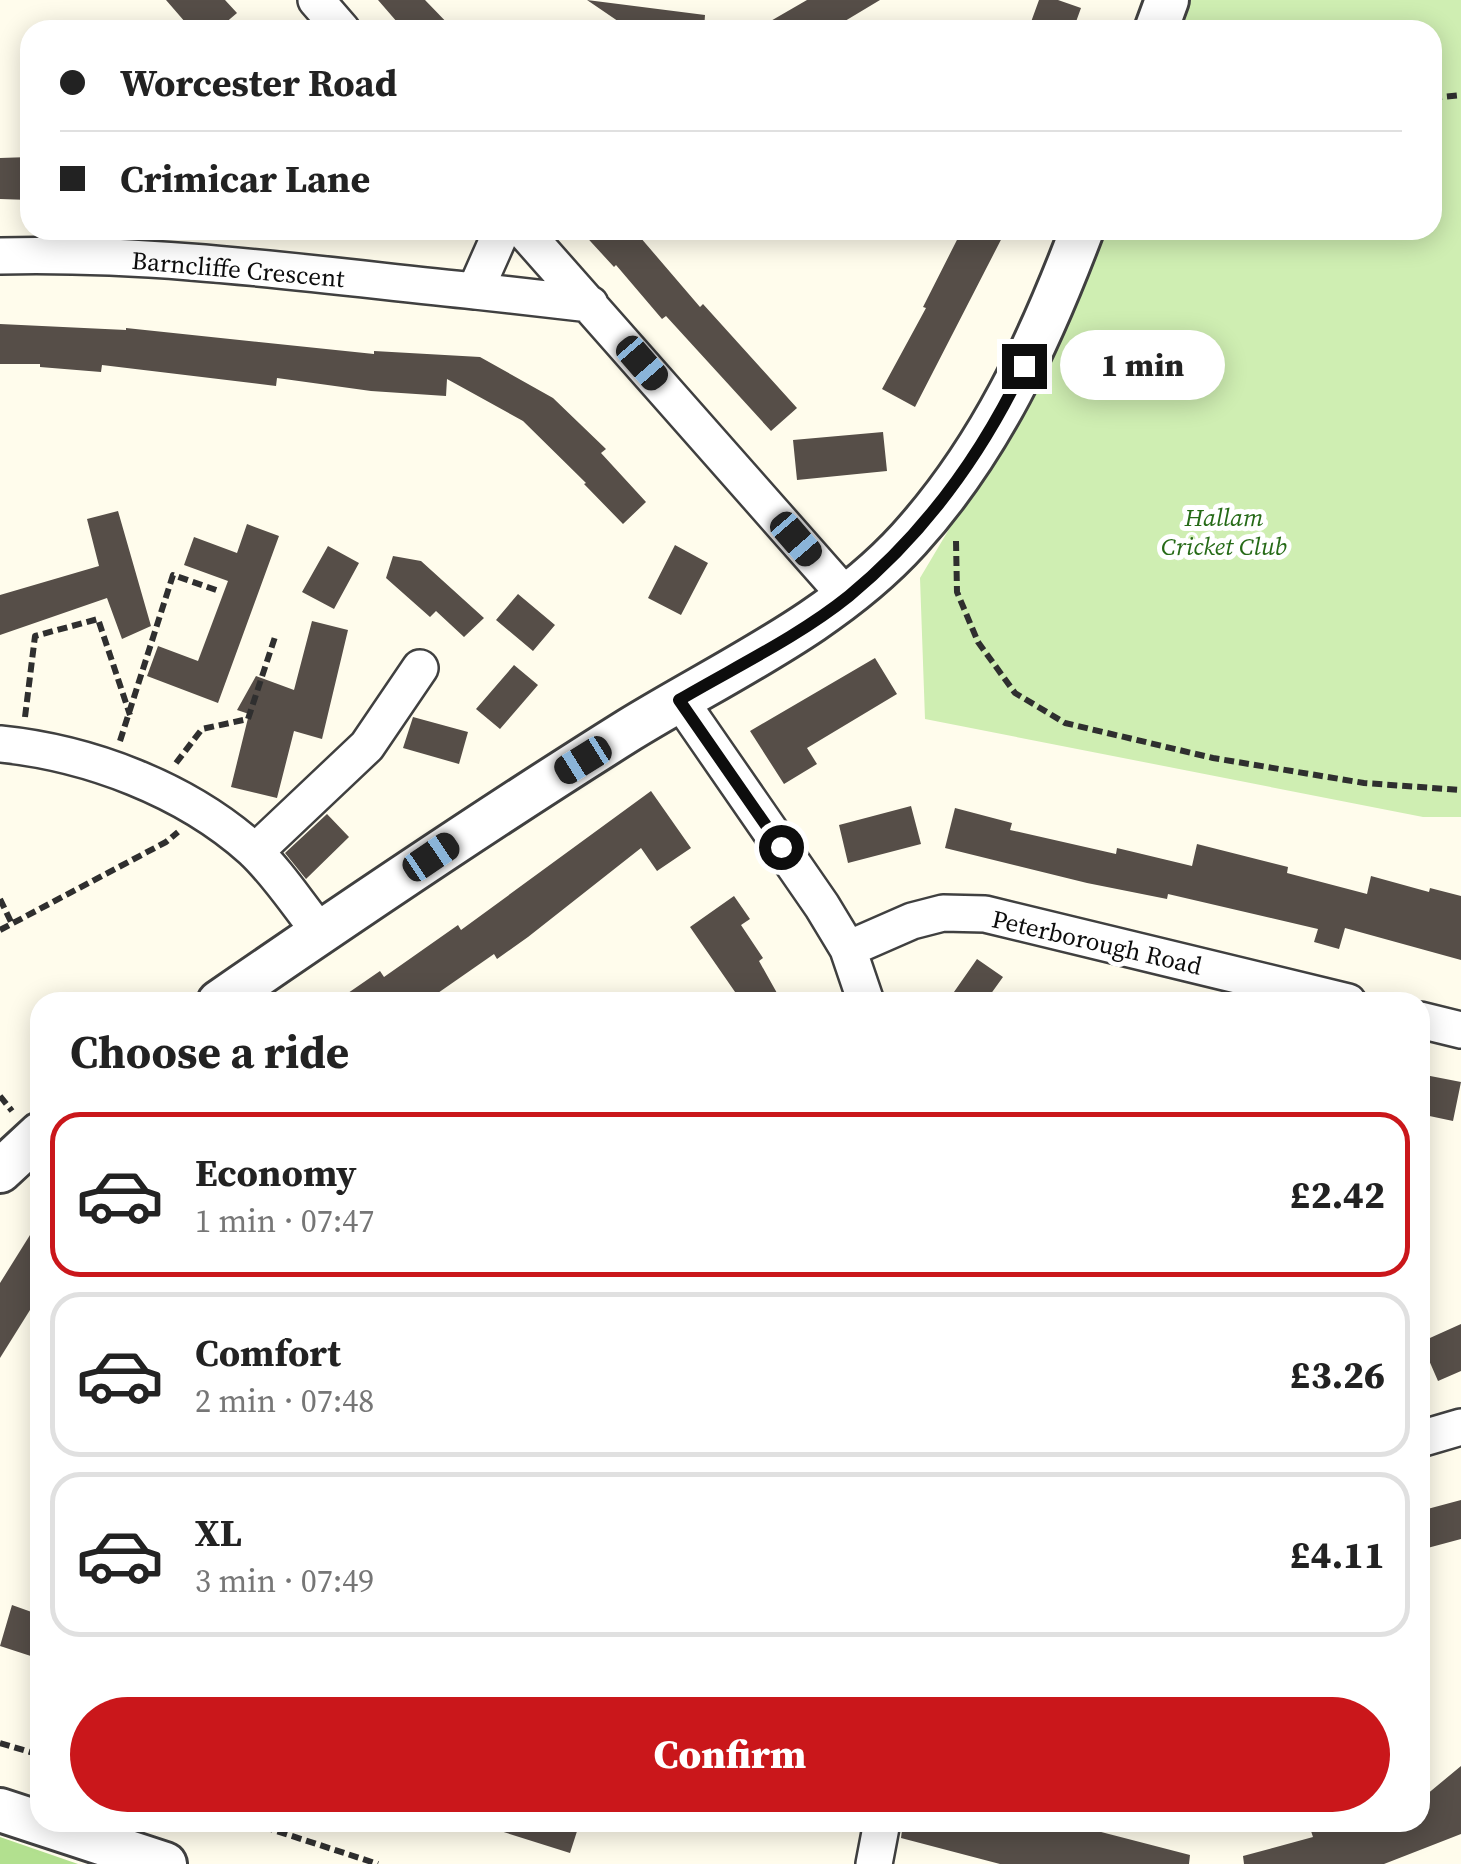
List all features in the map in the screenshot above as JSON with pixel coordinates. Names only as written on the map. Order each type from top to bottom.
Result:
[{"type":"street","points":[[316,0],[333,20]]},
{"type":"street","points":[[475,290],[498,240]]},
{"type":"street","points":[[533,240],[847,597]]},
{"type":"street","points":[[234,992],[487,819],[847,597],[908,541],[953,487],[1008,400],[1056,300],[1078,240]]},
{"type":"street","name":"Barncliffe Crescent","points":[[0,256],[60,254],[214,264],[590,304]]},
{"type":"street","points":[[255,852],[367,746],[420,668]]},
{"type":"street","points":[[679,700],[822,906],[848,949],[863,992]]},
{"type":"street","points":[[11,745],[109,770],[156,788],[216,820],[255,852],[320,932]]},
{"type":"street","name":"Peterborough Road","points":[[848,949],[928,917],[944,913],[985,914],[1307,992]]},
{"type":"street","points":[[1430,1022],[1461,1030]]},
{"type":"street","points":[[0,1171],[30,1143]]},
{"type":"street","points":[[1430,1436],[1461,1427]]},
{"type":"street","points":[[0,1810],[30,1820]]},
{"type":"street","points":[[68,1832],[166,1864]]},
{"type":"street","points":[[874,1864],[880,1832]]},
{"type":"path","points":[[953,487],[957,592],[978,642],[1015,693],[1065,723],[1213,758],[1364,783],[1461,790]]},
{"type":"path","points":[[109,770],[130,716],[173,575],[219,591]]},
{"type":"path","points":[[11,745],[35,636],[98,618],[130,716]]},
{"type":"path","points":[[156,788],[202,729],[248,719],[276,634]]},
{"type":"path","points":[[0,930],[166,842],[197,809]]},
{"type":"path","points":[[0,898],[12,924]]},
{"type":"path","points":[[0,1742],[30,1752]]},
{"type":"path","points":[[280,1832],[378,1864]]},
{"type":"green space","name":"Hallam Cricket Club","points":[[1187,0],[1461,0],[1461,817],[1423,817],[925,719],[920,578],[1055,351],[1096,240],[1442,240],[1442,20],[1179,20]]},
{"type":"green space","points":[[0,1837],[78,1864],[0,1864]]},
{"type":"building","points":[[166,0],[225,0],[237,13],[229,20],[183,20]]},
{"type":"building","points":[[378,0],[425,0],[444,20],[395,20]]},
{"type":"building","points":[[587,0],[705,15],[705,20],[616,20]]},
{"type":"building","points":[[807,0],[880,0],[847,20],[772,20]]},
{"type":"building","points":[[1039,0],[1058,0],[1081,8],[1077,20],[1032,20]]},
{"type":"building","points":[[20,157],[20,200],[0,199],[0,158]]},
{"type":"building","points":[[589,240],[643,240],[700,307],[703,304],[797,408],[771,431],[666,316],[662,319]]},
{"type":"building","points":[[957,240],[1001,240],[915,407],[882,389],[926,308],[923,307]]},
{"type":"building","points":[[0,324],[126,328],[374,354],[480,357],[553,398],[606,449],[601,453],[646,502],[623,524],[523,421],[447,379],[446,396],[277,378],[276,386],[102,365],[101,372],[40,364],[0,364]]},
{"type":"building","points":[[883,432],[887,471],[797,480],[793,440]]},
{"type":"building","points":[[118,511],[151,626],[122,639],[107,598],[0,635],[0,595],[99,566],[87,519]]},
{"type":"building","points":[[247,524],[279,536],[218,703],[147,676],[158,646],[198,661],[228,581],[184,565],[194,537],[237,553]]},
{"type":"building","points":[[675,545],[708,563],[681,615],[648,598]]},
{"type":"building","points":[[328,546],[359,563],[334,609],[302,592]]},
{"type":"building","points":[[393,556],[421,561],[484,618],[464,637],[436,611],[430,617],[386,578]]},
{"type":"building","points":[[518,594],[555,625],[533,651],[496,620]]},
{"type":"building","points":[[312,621],[348,630],[322,739],[294,731],[277,798],[231,787],[249,714],[237,710],[256,676],[294,690]]},
{"type":"building","points":[[875,658],[897,694],[807,748],[817,764],[784,784],[750,731]]},
{"type":"building","points":[[514,665],[538,685],[500,729],[476,709]]},
{"type":"building","points":[[413,717],[468,732],[459,764],[403,748]]},
{"type":"building","points":[[651,791],[691,848],[657,871],[641,848],[528,937],[497,959],[494,954],[439,992],[350,992],[380,971],[384,977],[458,925],[461,930]]},
{"type":"building","points":[[911,806],[921,844],[848,863],[839,825]]},
{"type":"building","points":[[955,808],[1012,823],[1010,830],[1116,854],[1117,848],[1192,866],[1197,844],[1288,867],[1287,873],[1367,894],[1371,876],[1429,892],[1430,888],[1461,896],[1461,960],[1345,928],[1339,949],[1314,942],[1318,929],[1168,894],[1167,899],[1087,883],[945,848]]},
{"type":"building","points":[[327,814],[349,837],[306,879],[285,853]]},
{"type":"building","points":[[734,896],[750,919],[741,925],[763,958],[759,961],[776,992],[735,992],[690,927]]},
{"type":"building","points":[[977,959],[1003,977],[992,992],[954,992]]},
{"type":"building","points":[[1430,1076],[1461,1082],[1453,1121],[1430,1116]]},
{"type":"building","points":[[30,1235],[30,1310],[0,1358],[0,1283]]},
{"type":"building","points":[[1461,1324],[1461,1371],[1438,1381],[1430,1363],[1430,1338]]},
{"type":"building","points":[[1461,1500],[1461,1539],[1430,1547],[1430,1508]]},
{"type":"building","points":[[12,1605],[30,1611],[30,1656],[0,1646]]},
{"type":"building","points":[[1461,1766],[1461,1834],[1384,1864],[1244,1864],[1243,1856],[1313,1837],[1311,1832],[1430,1832],[1430,1792]]},
{"type":"building","points":[[504,1832],[577,1832],[570,1853]]},
{"type":"building","points":[[902,1832],[1101,1832],[1190,1855],[1189,1864],[1000,1864],[901,1838]]},
{"type":"route","points":[[781,847],[679,700],[847,597],[908,541],[953,487],[1008,400],[1024,366]]}]
